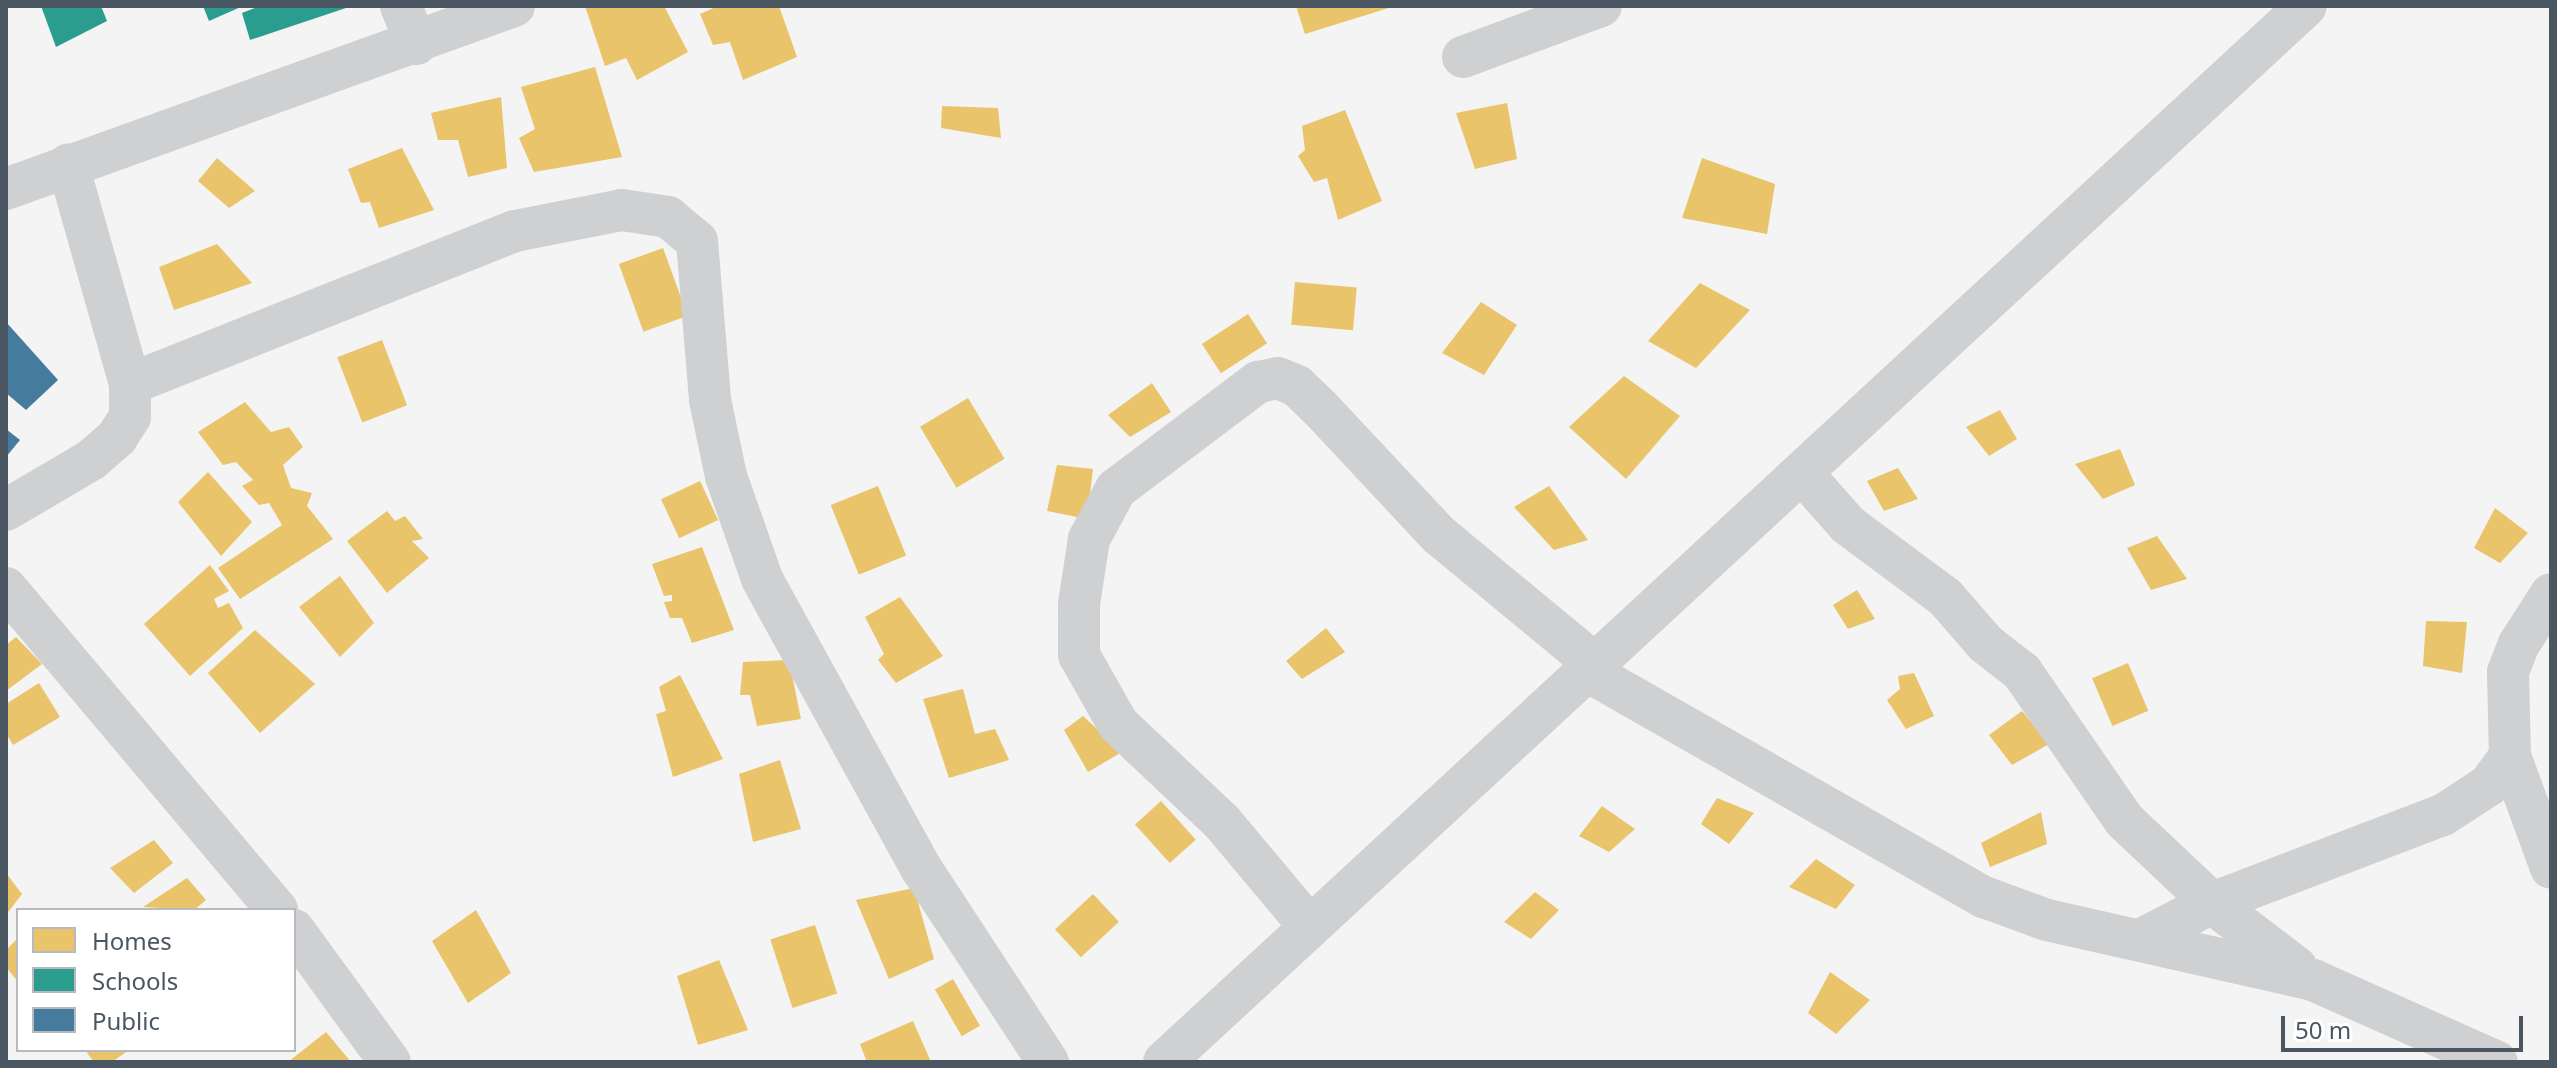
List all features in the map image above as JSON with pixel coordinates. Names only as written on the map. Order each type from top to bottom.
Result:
[{"type":"street","points":[[401,6],[416,44]]},
{"type":"street","points":[[6,189],[416,44],[514,6]]},
{"type":"street","points":[[1463,57],[1601,6]]},
{"type":"street","points":[[1164,1062],[2306,6]]},
{"type":"street","points":[[6,510],[91,460],[117,437],[130,417],[130,384],[68,165]]},
{"type":"street","points":[[130,384],[515,231],[622,210],[668,217],[697,241],[710,400],[726,476],[762,579],[921,868],[1048,1062]]},
{"type":"street","points":[[1309,926],[1222,822],[1118,724],[1079,655],[1079,604],[1089,539],[1116,489],[1258,382],[1278,378],[1297,386],[1439,535],[1592,669],[1984,897],[2047,920],[2313,980],[2497,1062]]},
{"type":"street","points":[[1802,473],[1848,525],[1945,597],[1986,644],[2022,672],[2124,820],[2212,903],[2313,980]]},
{"type":"street","points":[[6,588],[275,908]]},
{"type":"street","points":[[2551,594],[2519,644],[2508,672],[2510,756],[2551,868]]},
{"type":"street","points":[[2140,940],[2212,903],[2443,815],[2489,785],[2510,756]]},
{"type":"street","points":[[296,933],[390,1062]]},
{"type":"building: Homes","points":[[585,6],[664,6],[688,52],[637,80],[626,58],[605,66]]},
{"type":"building: Homes","points":[[718,6],[779,6],[797,57],[743,80],[730,42],[713,45],[700,14]]},
{"type":"building: Homes","points":[[1296,6],[1392,6],[1392,7],[1305,34]]},
{"type":"building: Homes","points":[[595,67],[622,157],[534,172],[519,138],[535,129],[521,87]]},
{"type":"building: Homes","points":[[501,97],[507,168],[468,177],[458,140],[438,140],[431,113]]},
{"type":"building: Homes","points":[[1507,103],[1517,159],[1475,169],[1456,113]]},
{"type":"building: Homes","points":[[942,106],[998,108],[1001,138],[941,128]]},
{"type":"building: Homes","points":[[1345,110],[1382,201],[1338,220],[1327,178],[1314,182],[1298,156],[1305,150],[1302,126]]},
{"type":"building: Homes","points":[[402,148],[434,210],[379,228],[370,202],[361,203],[348,169]]},
{"type":"building: Homes","points":[[217,158],[255,191],[229,208],[198,181]]},
{"type":"building: Homes","points":[[1702,158],[1775,184],[1767,234],[1682,218]]},
{"type":"building: Homes","points":[[217,244],[252,283],[174,310],[159,267]]},
{"type":"building: Homes","points":[[663,248],[688,316],[643,332],[619,264]]},
{"type":"building: Homes","points":[[1295,282],[1357,287],[1353,330],[1291,325]]},
{"type":"building: Homes","points":[[1700,283],[1750,310],[1696,368],[1648,341]]},
{"type":"building: Homes","points":[[1481,302],[1517,325],[1484,375],[1442,353]]},
{"type":"building: Homes","points":[[1248,314],[1267,343],[1221,373],[1202,344]]},
{"type":"building: Homes","points":[[382,340],[407,405],[362,423],[337,357]]},
{"type":"building: Homes","points":[[1624,376],[1680,416],[1626,479],[1569,427]]},
{"type":"building: Homes","points":[[1152,383],[1171,412],[1130,437],[1108,415]]},
{"type":"building: Homes","points":[[968,398],[1005,459],[957,488],[920,427]]},
{"type":"building: Homes","points":[[245,402],[271,432],[289,427],[303,447],[283,465],[291,488],[312,493],[307,506],[333,539],[240,599],[218,568],[282,525],[269,503],[259,505],[242,486],[253,480],[236,462],[223,465],[198,432]]},
{"type":"building: Homes","points":[[2000,410],[2017,439],[1989,456],[1966,427]]},
{"type":"building: Homes","points":[[2120,449],[2135,485],[2103,499],[2075,464]]},
{"type":"building: Homes","points":[[1057,465],[1093,469],[1087,519],[1047,511]]},
{"type":"building: Homes","points":[[1898,468],[1918,499],[1884,511],[1867,481]]},
{"type":"building: Homes","points":[[208,472],[252,522],[221,556],[178,502]]},
{"type":"building: Homes","points":[[700,481],[718,520],[679,538],[661,499]]},
{"type":"building: Homes","points":[[878,486],[906,556],[859,575],[831,505]]},
{"type":"building: Homes","points":[[1549,486],[1588,540],[1554,550],[1514,507]]},
{"type":"building: Homes","points":[[2495,508],[2528,533],[2500,563],[2474,548]]},
{"type":"building: Homes","points":[[387,511],[395,521],[405,516],[423,539],[412,541],[429,558],[387,593],[347,541]]},
{"type":"building: Homes","points":[[2157,536],[2187,579],[2151,590],[2127,548]]},
{"type":"building: Homes","points":[[702,547],[734,630],[692,643],[682,618],[670,618],[664,602],[672,601],[672,595],[664,596],[652,564]]},
{"type":"building: Homes","points":[[210,565],[229,591],[214,599],[218,608],[229,603],[243,628],[190,676],[144,624]]},
{"type":"building: Homes","points":[[340,576],[374,623],[340,657],[299,607]]},
{"type":"building: Homes","points":[[1857,590],[1875,619],[1848,629],[1833,605]]},
{"type":"building: Homes","points":[[900,597],[943,656],[896,683],[878,660],[884,654],[865,617]]},
{"type":"building: Homes","points":[[2426,621],[2467,622],[2462,673],[2423,666]]},
{"type":"building: Homes","points":[[1326,628],[1345,652],[1302,679],[1286,661]]},
{"type":"building: Homes","points":[[255,630],[315,684],[260,733],[208,673]]},
{"type":"building: Homes","points":[[16,637],[42,664],[6,691],[6,645]]},
{"type":"building: Homes","points":[[789,660],[801,719],[757,726],[750,695],[740,695],[743,662]]},
{"type":"building: Homes","points":[[2128,663],[2148,711],[2112,726],[2092,678]]},
{"type":"building: Homes","points":[[1914,673],[1934,716],[1906,729],[1887,700],[1900,689],[1898,676]]},
{"type":"building: Homes","points":[[680,675],[723,759],[673,777],[656,714],[666,711],[659,687]]},
{"type":"building: Homes","points":[[39,683],[60,717],[13,745],[6,733],[6,704]]},
{"type":"building: Homes","points":[[963,689],[975,734],[995,729],[1009,760],[949,778],[923,699]]},
{"type":"building: Homes","points":[[2022,711],[2049,744],[2012,765],[1989,735]]},
{"type":"building: Homes","points":[[1083,716],[1122,752],[1088,772],[1064,730]]},
{"type":"building: Homes","points":[[780,760],[801,829],[753,842],[739,774]]},
{"type":"building: Homes","points":[[1717,798],[1754,813],[1729,844],[1701,824]]},
{"type":"building: Homes","points":[[1161,801],[1196,840],[1170,863],[1135,824]]},
{"type":"building: Homes","points":[[1602,806],[1635,829],[1609,852],[1579,836]]},
{"type":"building: Homes","points":[[2041,812],[2047,844],[1990,867],[1981,843]]},
{"type":"building: Homes","points":[[154,840],[173,863],[134,893],[110,868]]},
{"type":"building: Homes","points":[[1816,859],[1855,885],[1836,909],[1789,887]]},
{"type":"building: Homes","points":[[6,873],[22,894],[6,915]]},
{"type":"building: Homes","points":[[187,878],[206,900],[196,908],[143,907]]},
{"type":"building: Homes","points":[[914,888],[934,959],[889,979],[856,900]]},
{"type":"building: Homes","points":[[1535,892],[1559,910],[1531,939],[1504,922]]},
{"type":"building: Homes","points":[[1093,894],[1119,922],[1081,957],[1055,929]]},
{"type":"building: Homes","points":[[476,910],[511,973],[468,1003],[432,941]]},
{"type":"building: Homes","points":[[815,925],[837,993],[793,1008],[770,940]]},
{"type":"building: Homes","points":[[16,940],[16,980],[6,967],[6,950]]},
{"type":"building: Homes","points":[[719,960],[748,1030],[698,1045],[677,976]]},
{"type":"building: Homes","points":[[1830,972],[1870,1000],[1836,1034],[1808,1013]]},
{"type":"building: Homes","points":[[953,979],[980,1026],[962,1036],[935,990]]},
{"type":"building: Homes","points":[[913,1021],[931,1062],[867,1062],[860,1044]]},
{"type":"building: Homes","points":[[326,1032],[351,1062],[288,1062]]},
{"type":"building: Homes","points":[[86,1052],[126,1052],[112,1062],[94,1062]]},
{"type":"building: Schools","points":[[41,6],[101,6],[107,21],[56,47]]},
{"type":"building: Schools","points":[[203,6],[243,6],[209,21]]},
{"type":"building: Schools","points":[[260,6],[349,7],[250,40],[242,13]]},
{"type":"building: Public","points":[[6,322],[58,380],[26,410],[6,393]]},
{"type":"building: Public","points":[[6,429],[20,440],[6,457]]}]
